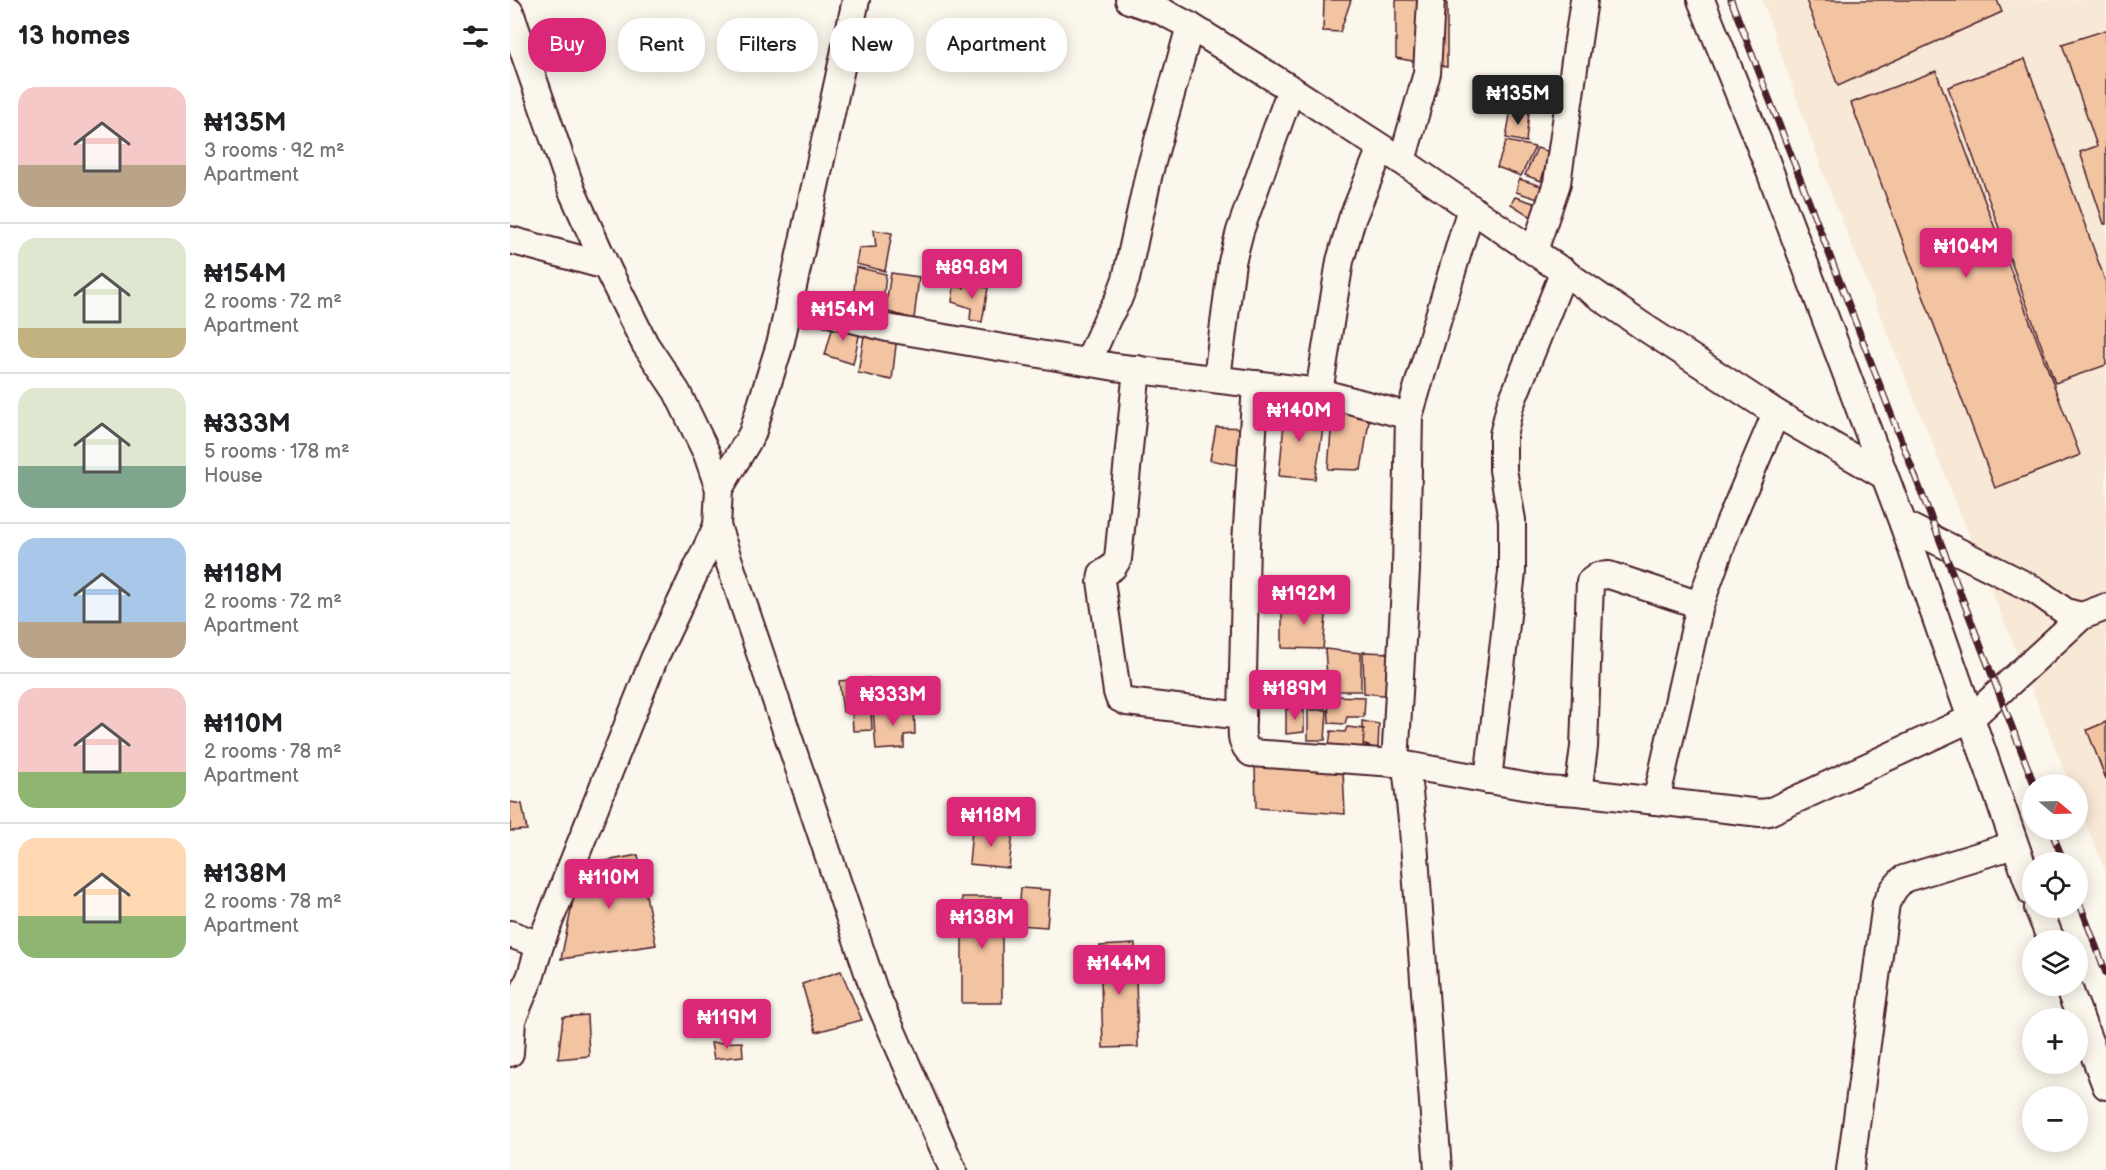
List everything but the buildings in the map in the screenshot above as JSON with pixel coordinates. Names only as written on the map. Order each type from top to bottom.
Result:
[{"type":"street","points":[[719,489],[752,434],[781,341],[856,0]]},
{"type":"street","points":[[1129,0],[1161,5],[1190,26],[1392,154],[1641,325],[1776,413],[1883,475]]},
{"type":"street","points":[[1319,392],[1340,261],[1352,219],[1392,154],[1427,73],[1431,0]]},
{"type":"street","points":[[1534,251],[1557,183],[1584,0]]},
{"type":"street","points":[[1701,0],[1766,160],[1903,524],[2022,866]]},
{"type":"street","points":[[510,12],[572,191],[645,344],[677,392],[707,454],[719,489],[717,526],[874,990],[953,1170]]},
{"type":"street","points":[[1088,362],[1126,279],[1149,173],[1190,26]]},
{"type":"street","points":[[1217,378],[1232,262],[1240,231],[1291,89]]},
{"type":"street","points":[[1438,1170],[1416,876],[1401,765],[1409,416],[1471,208]]},
{"type":"street","points":[[510,240],[606,266]]},
{"type":"street","points":[[1488,780],[1512,572],[1512,520],[1503,470],[1503,435],[1510,406],[1564,271]]},
{"type":"street","points":[[789,303],[887,328],[1088,362],[1319,392],[1409,416]]},
{"type":"street","points":[[1137,369],[1118,560],[1113,567],[1102,574],[1101,581],[1117,692],[1119,698],[1127,702],[1242,716]]},
{"type":"street","points":[[1256,384],[1246,543],[1242,716],[1244,747],[1251,753],[1401,765],[1545,790],[1747,813],[1769,812],[1970,719],[2082,616],[2106,607]]},
{"type":"street","points":[[1656,801],[1700,605],[1729,524],[1776,413]]},
{"type":"street","points":[[1903,524],[2035,590],[2066,612],[2082,616]]},
{"type":"street","points":[[510,1053],[511,1019],[531,975],[540,945],[654,659],[717,526]]},
{"type":"street","points":[[1578,792],[1584,747],[1590,582],[1598,576],[1609,575],[1700,605]]},
{"type":"street","points":[[1850,1170],[1886,903],[1894,889],[1904,879],[2014,845]]},
{"type":"street","points":[[510,934],[540,945]]},
{"type":"street","points":[[2072,996],[2106,1086]]},
{"type":"shaded area","points":[[1762,0],[2106,0],[2106,873],[2088,828],[2088,774],[2066,774],[1826,181]]},
{"type":"railway","points":[[1731,0],[2030,774]]},
{"type":"railway","points":[[2055,840],[2060,852]]},
{"type":"railway","points":[[2085,918],[2106,973]]}]
